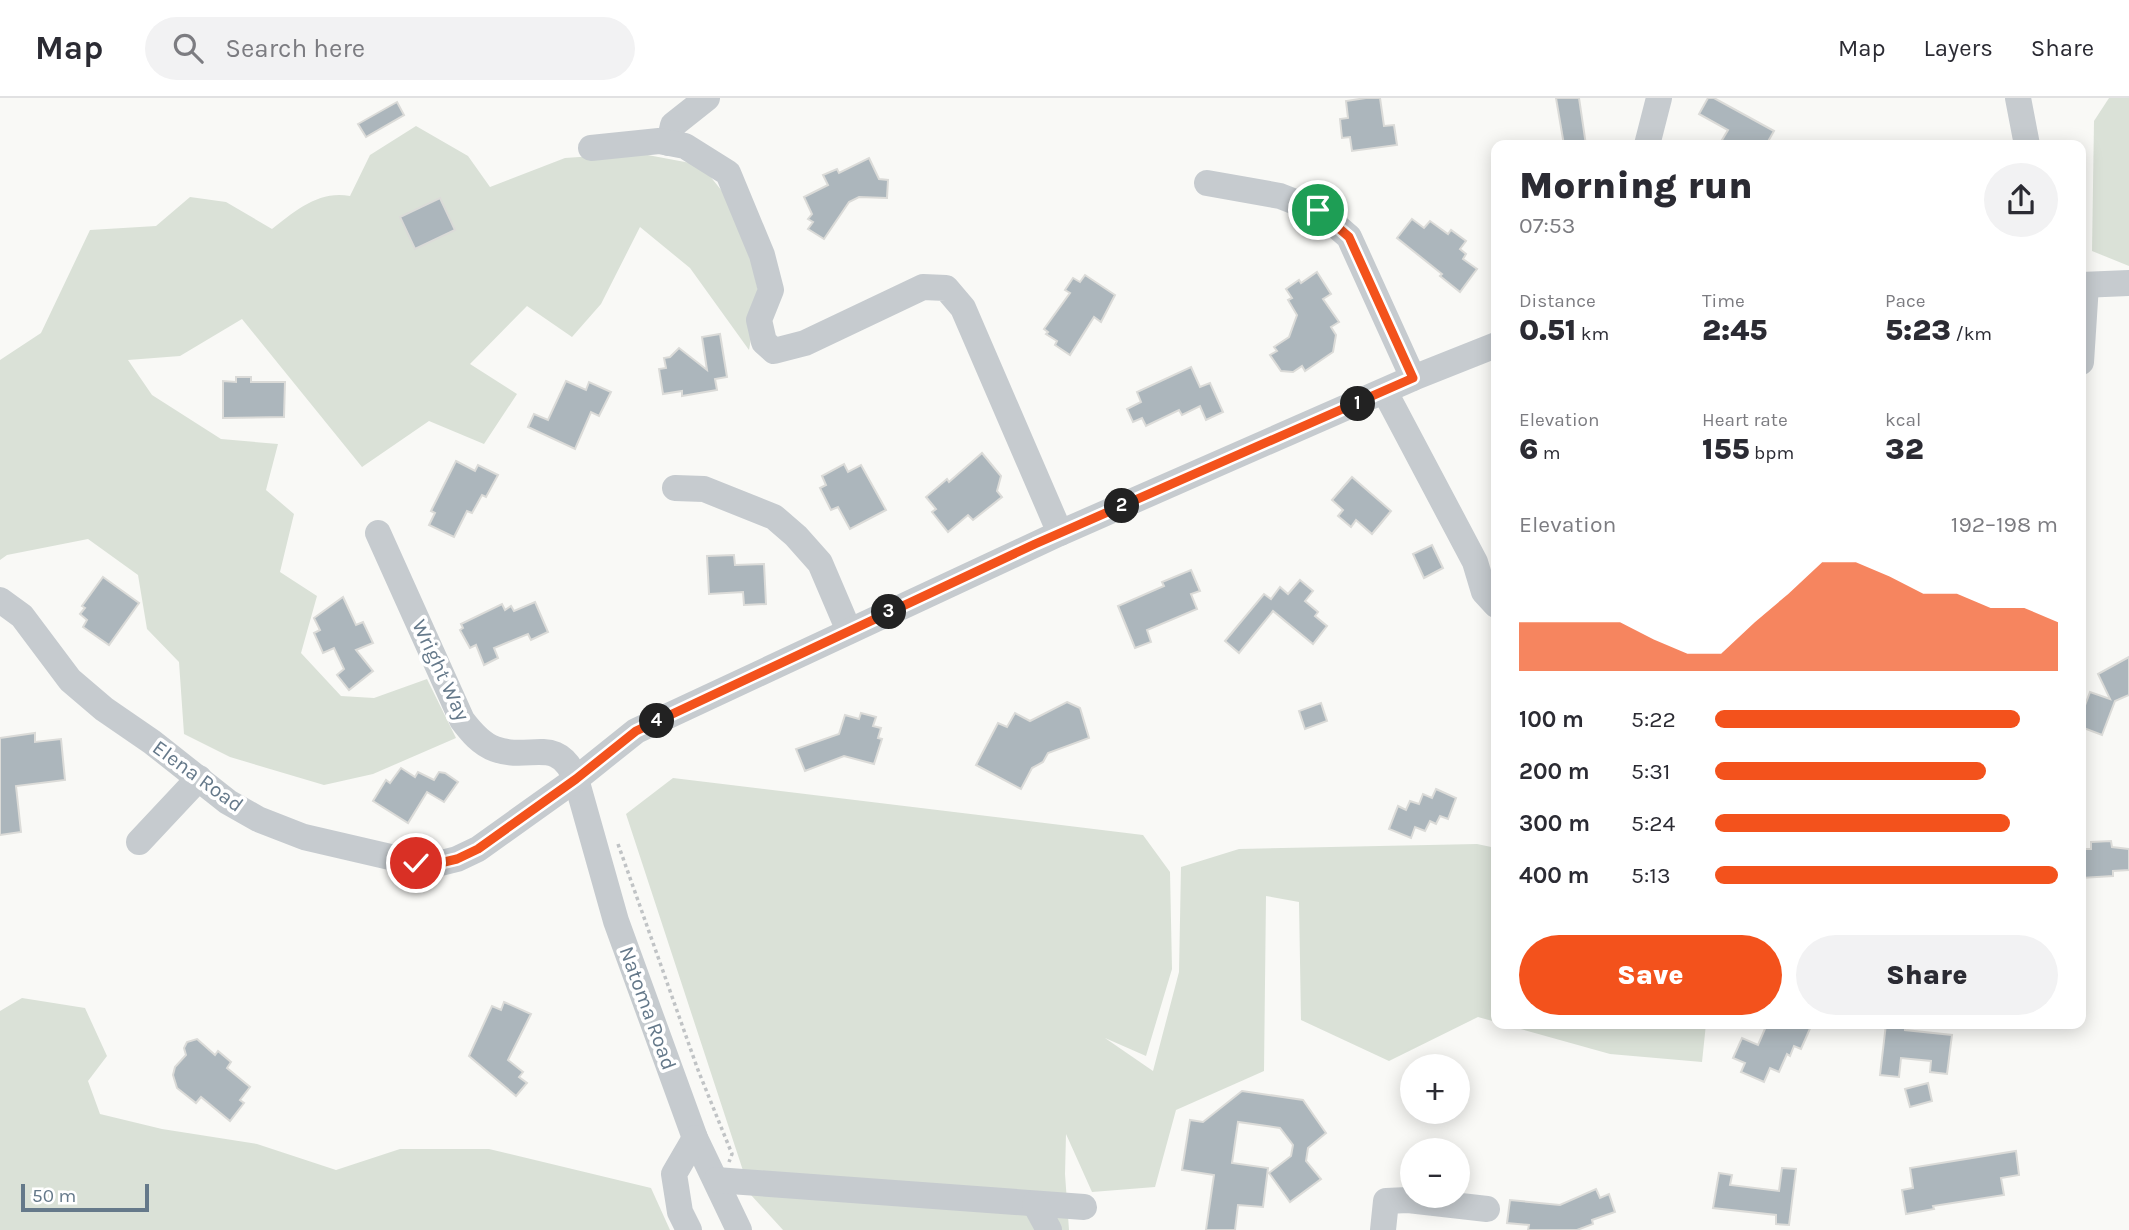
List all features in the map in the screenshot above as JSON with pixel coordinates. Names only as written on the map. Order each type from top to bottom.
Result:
[{"type":"street","points":[[669,143],[673,125],[707,98]]},
{"type":"street","points":[[1648,140],[1659,98]]},
{"type":"street","points":[[2018,98],[2026,140]]},
{"type":"street","points":[[591,148],[659,141],[685,146],[728,173],[762,256],[771,290],[759,320],[764,342],[774,351],[805,343],[923,287],[946,288],[963,308],[1060,533]]},
{"type":"street","points":[[1207,183],[1280,196],[1318,210],[1349,237],[1413,378]]},
{"type":"street","points":[[2086,285],[2129,284]]},
{"type":"street","name":"Elena Road","points":[[0,600],[22,616],[69,680],[228,802],[258,819],[304,836],[416,863],[440,863],[457,859],[478,849],[576,779],[636,731],[1060,533],[1413,378],[1491,347]]},
{"type":"street","points":[[1385,392],[1475,562],[1484,592],[1491,600]]},
{"type":"street","points":[[675,488],[704,489],[774,517],[796,536],[820,564],[849,631]]},
{"type":"street","name":"Wright Way","points":[[378,533],[462,720],[474,736],[494,748],[515,753],[550,752],[561,756],[569,764],[576,779]]},
{"type":"street","points":[[139,842],[199,778]]},
{"type":"street","name":"Natoma Road","points":[[576,779],[616,921],[695,1138],[720,1180],[739,1230]]},
{"type":"street","points":[[689,1230],[680,1212],[674,1174],[695,1138]]},
{"type":"street","points":[[720,1180],[1083,1207]]},
{"type":"street","points":[[1383,1230],[1386,1201],[1408,1200],[1487,1209]]},
{"type":"street","points":[[1035,1204],[1049,1230]]},
{"type":"path","points":[[615,835],[694,1057],[732,1154],[720,1180]]},
{"type":"shaded area","points":[[2109,98],[2129,98],[2129,266],[2092,251],[2094,121]]},
{"type":"shaded area","points":[[416,126],[468,156],[490,187],[565,158],[637,153],[701,165],[726,196],[752,264],[759,295],[749,350],[690,268],[640,227],[601,304],[572,337],[527,306],[470,364],[517,394],[484,444],[429,421],[362,467],[242,319],[180,356],[128,360],[152,395],[221,439],[278,444],[266,490],[294,514],[280,572],[317,596],[301,653],[341,696],[374,698],[427,679],[456,738],[373,774],[324,785],[230,757],[184,734],[179,662],[147,629],[138,575],[88,539],[7,555],[0,560],[0,360],[41,333],[90,230],[156,226],[190,197],[226,202],[272,229],[318,199],[350,196],[370,155]]},
{"type":"shaded area","points":[[673,778],[1143,835],[1170,872],[1172,969],[1146,1056],[1105,1038],[1153,1071],[1179,972],[1181,867],[1239,849],[1477,844],[1491,847],[1491,1021],[1478,1017],[1389,1061],[1301,1020],[1299,902],[1266,896],[1264,1071],[1176,1110],[1155,1187],[1092,1192],[1066,1134],[1065,1174],[1069,1230],[783,1230],[751,1195],[626,814]]},
{"type":"shaded area","points":[[22,998],[85,1008],[107,1056],[88,1081],[100,1114],[162,1129],[257,1144],[336,1170],[400,1149],[489,1149],[651,1188],[670,1230],[0,1230],[0,1011]]},
{"type":"shaded area","points":[[1521,1029],[1705,1029],[1702,1062],[1610,1054]]},
{"type":"building","points":[[1380,98],[1384,126],[1394,125],[1397,145],[1352,151],[1350,137],[1342,138],[1340,119],[1348,118],[1346,101]]},
{"type":"building","points":[[1556,98],[1579,98],[1585,140],[1563,140]]},
{"type":"building","points":[[1708,98],[1714,98],[1774,131],[1769,140],[1722,140],[1728,130],[1699,114]]},
{"type":"building","points":[[397,102],[404,115],[366,137],[358,124]]},
{"type":"building","points":[[869,158],[879,179],[888,180],[887,198],[859,197],[849,202],[824,239],[808,229],[813,222],[808,219],[812,214],[804,197],[828,185],[823,175],[837,169],[839,173]]},
{"type":"building","points":[[440,198],[455,230],[415,249],[400,217]]},
{"type":"building","points":[[1412,219],[1424,228],[1430,221],[1448,234],[1451,230],[1466,241],[1460,249],[1466,254],[1463,259],[1477,269],[1460,292],[1397,238]]},
{"type":"building","points":[[1317,272],[1331,294],[1323,299],[1339,322],[1331,327],[1336,335],[1333,352],[1305,371],[1302,366],[1293,372],[1281,371],[1270,355],[1277,351],[1274,347],[1289,337],[1297,315],[1288,300],[1292,298],[1286,289]]},
{"type":"building","points":[[1085,275],[1115,295],[1101,322],[1094,317],[1070,355],[1055,345],[1057,341],[1046,334],[1048,332],[1044,329],[1070,293],[1065,290],[1073,278],[1080,282]]},
{"type":"building","points":[[720,334],[727,377],[715,379],[717,390],[682,396],[682,391],[663,394],[659,369],[666,368],[664,358],[670,357],[679,348],[707,370],[702,337]]},
{"type":"building","points":[[1191,367],[1200,387],[1210,383],[1223,412],[1206,420],[1200,406],[1182,415],[1179,410],[1146,426],[1142,418],[1133,422],[1127,409],[1141,402],[1137,392]]},
{"type":"building","points":[[236,377],[251,377],[251,382],[285,382],[284,417],[223,418],[223,381],[236,382]]},
{"type":"building","points":[[566,381],[586,390],[589,382],[611,392],[599,416],[591,412],[575,449],[528,427],[534,414],[548,420]]},
{"type":"building","points":[[982,453],[1001,476],[997,491],[1002,497],[973,520],[968,515],[948,532],[932,512],[936,509],[926,497],[947,479],[949,482]]},
{"type":"building","points":[[456,461],[475,471],[478,465],[498,475],[486,497],[482,495],[472,513],[467,511],[454,537],[429,525],[435,513],[431,511]]},
{"type":"building","points":[[844,464],[848,472],[861,465],[886,510],[850,529],[838,507],[831,510],[820,488],[826,485],[822,476]]},
{"type":"building","points":[[1352,477],[1391,511],[1372,534],[1356,520],[1351,527],[1338,516],[1343,510],[1332,500]]},
{"type":"building","points":[[1432,545],[1443,568],[1424,578],[1413,554]]},
{"type":"building","points":[[734,555],[735,565],[764,564],[766,604],[744,605],[743,592],[709,594],[707,556]]},
{"type":"building","points":[[1191,570],[1200,591],[1191,594],[1197,609],[1147,630],[1151,642],[1135,648],[1118,606],[1164,586],[1162,582]]},
{"type":"building","points":[[103,577],[139,603],[109,645],[83,627],[87,620],[80,614],[85,608],[82,606]]},
{"type":"building","points":[[1300,580],[1313,591],[1305,601],[1318,612],[1315,616],[1327,626],[1313,644],[1273,611],[1239,653],[1225,641],[1264,594],[1271,599],[1280,587],[1288,594]]},
{"type":"building","points":[[343,597],[356,625],[363,622],[373,643],[356,650],[373,671],[349,690],[337,675],[344,669],[334,648],[323,653],[314,633],[320,630],[314,618]]},
{"type":"building","points":[[535,602],[548,632],[531,640],[528,634],[494,648],[498,658],[484,665],[476,645],[470,648],[460,630],[463,628],[461,624],[502,604],[505,610],[511,606],[514,611]]},
{"type":"building","points":[[2129,657],[2129,695],[2115,701],[2102,735],[2086,729],[2086,703],[2090,692],[2110,699],[2098,674]]},
{"type":"building","points":[[1067,702],[1080,708],[1089,738],[1048,753],[1043,762],[1032,768],[1021,789],[976,765],[998,723],[1007,727],[1015,713],[1030,721]]},
{"type":"building","points":[[1321,703],[1327,721],[1305,729],[1299,711]]},
{"type":"building","points":[[861,713],[876,717],[873,726],[881,728],[878,738],[882,739],[874,764],[844,756],[805,771],[796,749],[839,734],[845,715],[859,719]]},
{"type":"building","points":[[35,733],[35,742],[61,739],[65,780],[16,786],[21,832],[0,835],[0,738]]},
{"type":"building","points":[[401,768],[415,777],[418,772],[434,780],[439,772],[445,773],[458,782],[444,802],[427,792],[408,823],[373,801],[386,780],[390,783]]},
{"type":"building","points":[[1436,789],[1456,798],[1448,819],[1440,816],[1436,824],[1430,821],[1425,831],[1415,827],[1411,838],[1389,829],[1398,806],[1406,810],[1410,801],[1419,804],[1423,794],[1432,798]]},
{"type":"building","points":[[2111,841],[2112,847],[2129,849],[2129,870],[2113,871],[2113,876],[2086,878],[2086,849],[2091,849],[2091,842]]},
{"type":"building","points":[[504,1002],[531,1014],[508,1060],[523,1072],[519,1077],[527,1083],[516,1096],[469,1056],[492,1006],[501,1010]]},
{"type":"building","points":[[1765,1029],[1810,1029],[1801,1049],[1794,1046],[1779,1072],[1770,1068],[1764,1082],[1741,1072],[1745,1063],[1733,1058],[1742,1038],[1758,1045]]},
{"type":"building","points":[[1885,1029],[1952,1035],[1947,1074],[1930,1072],[1931,1061],[1901,1058],[1899,1077],[1880,1075]]},
{"type":"building","points":[[197,1039],[215,1055],[218,1051],[231,1062],[227,1068],[250,1087],[240,1100],[244,1103],[230,1121],[201,1097],[196,1103],[177,1088],[173,1075],[175,1067],[186,1055],[184,1048],[187,1042]]},
{"type":"building","points":[[1928,1083],[1932,1101],[1910,1107],[1905,1089]]},
{"type":"building","points":[[1242,1091],[1303,1100],[1326,1133],[1308,1148],[1306,1161],[1321,1179],[1290,1202],[1269,1173],[1291,1156],[1293,1145],[1280,1128],[1238,1122],[1232,1163],[1268,1168],[1263,1207],[1238,1205],[1235,1230],[1206,1230],[1214,1175],[1182,1170],[1190,1120],[1203,1122]]},
{"type":"building","points":[[2016,1151],[2019,1175],[2001,1178],[2004,1195],[1933,1206],[1934,1209],[1906,1214],[1902,1190],[1913,1188],[1910,1168]]},
{"type":"building","points":[[1782,1168],[1796,1169],[1789,1225],[1776,1224],[1776,1215],[1713,1208],[1719,1173],[1732,1175],[1730,1185],[1779,1191]]},
{"type":"building","points":[[1596,1189],[1600,1198],[1609,1194],[1615,1212],[1592,1220],[1593,1224],[1577,1230],[1528,1230],[1529,1225],[1507,1223],[1510,1200],[1560,1205]]},
{"type":"route","points":[[416,863],[440,863],[457,859],[478,849],[576,779],[636,731],[1035,544],[1413,378],[1349,237],[1318,210]]}]
